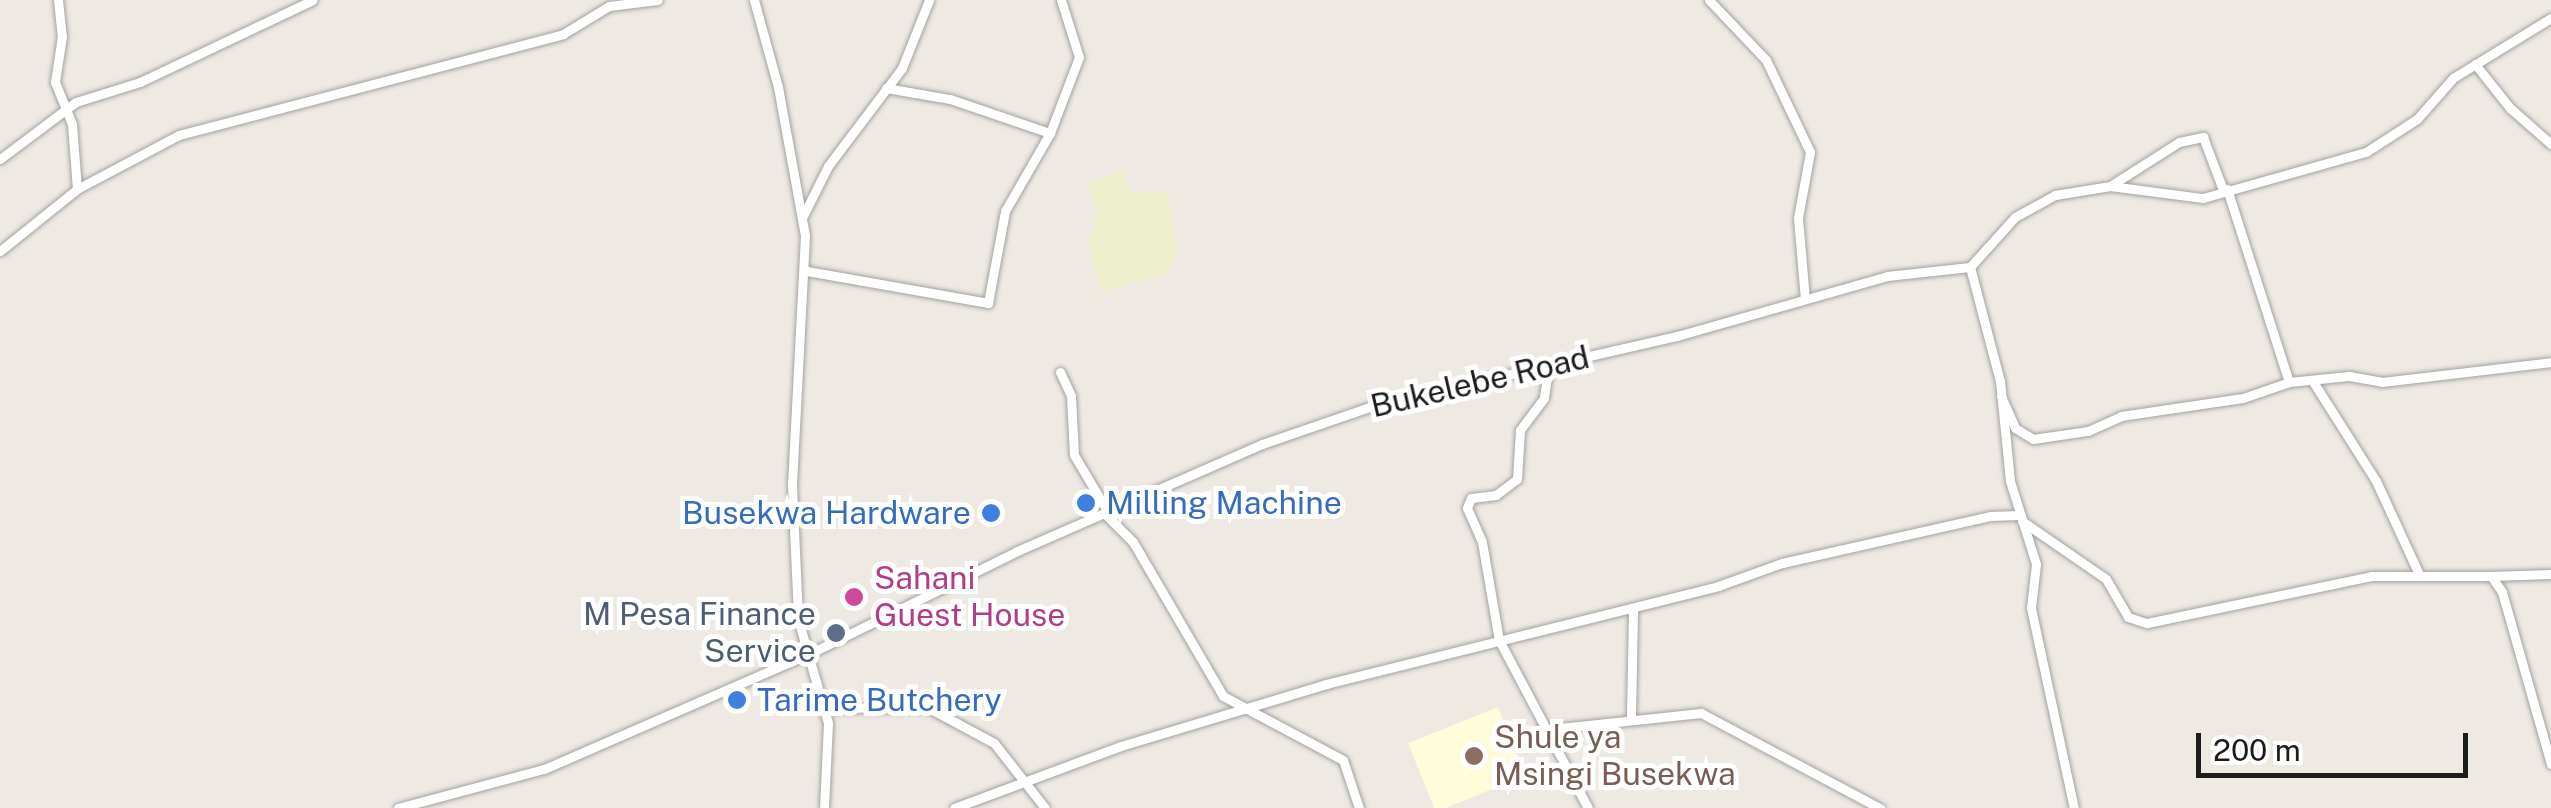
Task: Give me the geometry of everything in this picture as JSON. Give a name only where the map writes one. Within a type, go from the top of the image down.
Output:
[{"type":"street","points":[[58,0],[62,36],[54,74],[65,110],[77,189]]},
{"type":"street","points":[[0,159],[65,110],[140,82],[312,0]]},
{"type":"street","points":[[0,251],[77,189],[178,134],[394,82],[479,51],[563,34],[609,6],[658,0]]},
{"type":"street","points":[[754,0],[803,216],[807,271],[792,486],[797,605],[826,708],[830,761],[824,808]]},
{"type":"street","points":[[803,216],[828,166],[909,54],[929,0]]},
{"type":"street","points":[[807,271],[988,303],[1006,211],[1050,133],[1080,57],[1061,0]]},
{"type":"street","points":[[1708,0],[1766,60],[1810,152],[1798,218],[1805,299]]},
{"type":"street","points":[[2110,186],[2203,198],[2366,152],[2417,119],[2474,64],[2551,18]]},
{"type":"street","points":[[2474,64],[2510,108],[2551,144]]},
{"type":"street","points":[[886,88],[950,100],[1050,133]]},
{"type":"street","points":[[2074,808],[2031,608],[2036,564],[2021,518],[2001,396],[1970,266],[2035,204],[2110,186],[2180,142],[2203,137],[2225,189],[2288,382]]},
{"type":"street","points":[[0,140],[16,144]]},
{"type":"street","name":"Bukelebe Road","points":[[398,808],[523,777],[809,654],[1106,512],[1375,405],[1549,365],[1887,276],[1970,266]]},
{"type":"street","points":[[2001,396],[2015,428],[2033,439],[2088,431],[2121,416],[2243,398],[2288,382],[2382,382],[2551,362]]},
{"type":"street","points":[[1549,365],[1544,398],[1520,430],[1517,479],[1496,495],[1472,498],[1467,508],[1482,542],[1498,640],[1541,730],[1588,808]]},
{"type":"street","points":[[1060,372],[1071,396],[1074,455],[1106,512],[1134,542],[1218,689],[1244,710],[1348,764],[1359,808]]},
{"type":"street","points":[[2312,380],[2376,481],[2418,572]]},
{"type":"street","points":[[954,808],[1024,780],[1244,710],[1498,640],[1633,608],[1797,560],[1990,516],[2021,518],[2106,579],[2128,617],[2147,623],[2418,572],[2551,574]]},
{"type":"street","points":[[2492,576],[2551,764]]},
{"type":"street","points":[[1630,716],[1633,608]]},
{"type":"street","points":[[826,708],[892,702],[927,707],[986,736],[1045,808]]},
{"type":"street","points":[[1541,730],[1689,710],[1721,718],[1880,808]]},
{"type":"shaded area","points":[[1498,707],[1526,776],[1446,808],[1434,808],[1408,743]]},
{"type":"green space","points":[[1122,170],[1130,192],[1167,192],[1177,257],[1167,274],[1101,292],[1088,242],[1098,210],[1086,183]]},
{"type":"place","name":"Milling Machine","points":[[1086,503]]},
{"type":"place","name":"Busekwa Hardware","points":[[991,513]]},
{"type":"place","name":"Sahani Guest House","points":[[854,597]]},
{"type":"place","name":"M Pesa Finance Service","points":[[836,633]]},
{"type":"place","name":"Tarime Butchery","points":[[737,700]]},
{"type":"place","name":"Shule ya Msingi Busekwa","points":[[1474,756]]}]
